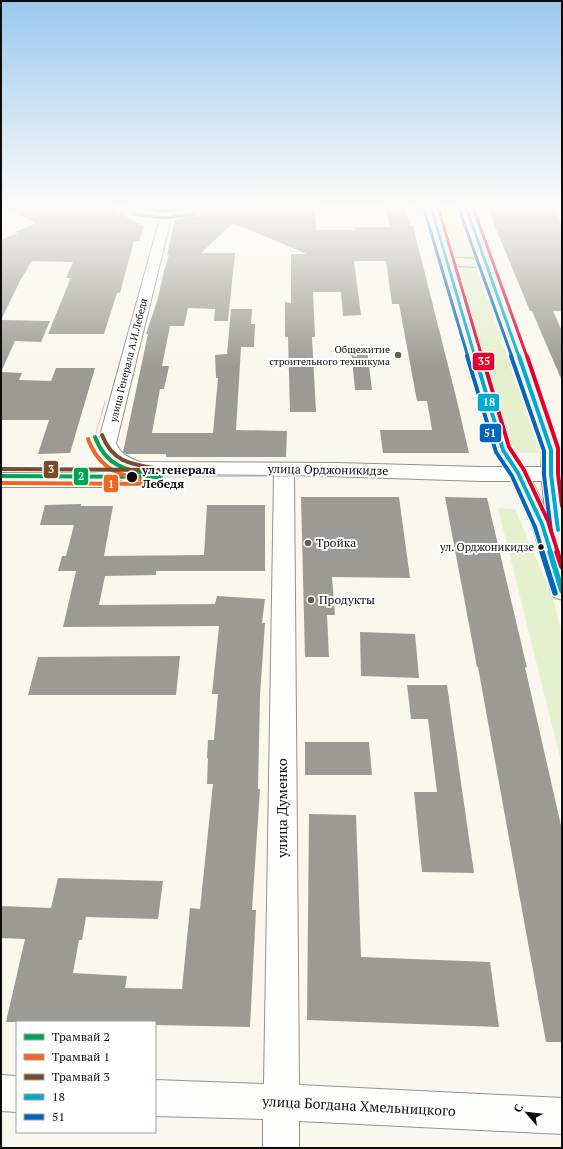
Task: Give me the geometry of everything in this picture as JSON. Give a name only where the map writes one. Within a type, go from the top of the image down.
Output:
[{"type":"main road","points":[[562,543],[556,526],[556,474],[551,450],[486,263],[447,262],[504,450],[518,474],[542,524],[562,591]]},
{"type":"street","name":"улица Генерала А.И.Лебедя","points":[[139,468],[114,457],[109,452],[107,443],[154,261]]},
{"type":"street","name":"улица Орджоникидзе","points":[[96,480],[139,468],[284,474]]},
{"type":"street","name":"улица Орджоникидзе","points":[[1,480],[96,480],[284,474],[556,474]]},
{"type":"street","name":"улица Думенко","points":[[281,1148],[284,474]]},
{"type":"street","points":[[1,1093],[16,1094]]},
{"type":"street","name":"улица Богдана Хмельницкого","points":[[156,1098],[282,1102],[562,1116]]},
{"type":"green space","points":[[456,268],[477,268],[540,453],[512,453]]},
{"type":"green space","points":[[498,508],[515,509],[553,598],[562,634],[562,765]]},
{"type":"building","points":[[1,261],[129,261],[120,293],[117,293],[104,334],[48,334],[68,285],[70,278],[66,278],[73,262],[32,261],[21,279],[1,320]]},
{"type":"building","points":[[167,261],[234,261],[228,321],[214,321],[215,309],[188,308],[184,326],[170,326],[162,366],[169,366],[164,389],[160,389],[152,433],[213,433],[218,378],[216,378],[215,355],[227,354],[231,309],[252,309],[251,324],[255,324],[254,347],[241,347],[236,430],[287,431],[286,457],[166,457],[166,454],[126,454],[123,452],[148,334],[146,334],[158,298]]},
{"type":"building","points":[[291,261],[422,261],[469,453],[383,453],[380,430],[432,430],[427,401],[417,401],[399,304],[392,304],[386,261],[354,261],[361,315],[343,316],[341,292],[313,292],[315,337],[312,337],[316,412],[290,412],[288,337],[285,337],[285,302],[291,303]]},
{"type":"building","points":[[509,261],[562,261],[562,311],[553,311],[562,331],[562,381],[532,311],[530,311]]},
{"type":"building","points":[[1,320],[50,321],[41,342],[15,341],[1,372]]},
{"type":"building","points":[[351,349],[367,349],[372,390],[355,390]]},
{"type":"building","points":[[56,368],[95,368],[70,453],[38,454],[49,420],[1,420],[1,372],[22,373],[19,380],[51,381]]},
{"type":"building","points":[[301,497],[399,497],[410,578],[332,577],[335,615],[327,615],[329,657],[305,657]]},
{"type":"building","points":[[445,497],[487,498],[527,668],[525,667],[562,830],[562,1042],[546,1042],[478,667]]},
{"type":"building","points":[[81,504],[81,506],[113,506],[104,556],[204,555],[207,505],[265,505],[265,571],[156,571],[156,575],[105,576],[99,605],[215,604],[217,596],[265,599],[262,623],[265,623],[260,695],[258,789],[260,789],[252,910],[256,910],[250,1027],[156,1025],[156,1021],[6,1022],[25,939],[1,938],[1,906],[51,908],[58,878],[163,881],[158,919],[86,917],[82,940],[79,940],[73,973],[127,976],[125,988],[182,989],[190,908],[200,909],[213,784],[207,784],[207,758],[208,740],[214,740],[218,694],[212,694],[219,626],[63,627],[76,571],[58,571],[62,556],[66,556],[74,525],[40,525],[45,505]]},
{"type":"building","points":[[360,632],[415,634],[419,678],[361,676]]},
{"type":"building","points":[[180,656],[176,695],[28,695],[38,657]]},
{"type":"building","points":[[407,685],[447,685],[474,873],[422,872],[414,792],[437,792],[428,719],[411,719]]},
{"type":"building","points":[[305,742],[369,742],[372,775],[305,775]]},
{"type":"building","points":[[309,814],[356,815],[361,957],[490,962],[499,1027],[307,1020]]},
{"type":"tram line","points":[[95,437],[105,402]]},
{"type":"tram line","name":"3","points":[[102,435],[105,444],[115,456],[129,463],[154,468]]},
{"type":"tram line","name":"2","points":[[95,437],[104,454],[117,465],[134,471],[153,475]]},
{"type":"tram line","name":"1","points":[[88,439],[92,450],[104,465],[121,474],[152,482]]},
{"type":"tram line","name":"3","points":[[1,469],[161,470]]},
{"type":"tram line","name":"2","points":[[1,476],[161,477]]},
{"type":"tram line","points":[[161,477],[318,476]]},
{"type":"tram line","name":"1","points":[[1,483],[161,484]]},
{"type":"transit line","name":"51","points":[[439,261],[496,452],[512,476],[535,527],[555,593]]},
{"type":"transit line","name":"18","points":[[447,261],[503,450],[518,473],[542,524],[562,591]]},
{"type":"transit line","name":"35","points":[[454,261],[509,447],[524,470],[548,521],[562,567]]},
{"type":"transit line","name":"51","points":[[477,261],[544,451],[544,475],[551,531]]},
{"type":"transit line","name":"18","points":[[485,261],[551,450],[551,474],[558,530]]},
{"type":"transit line","name":"35","points":[[492,261],[538,387],[558,448],[558,474],[562,506]]},
{"type":"place","name":"Общежитие строительного техникума","points":[[398,355]]},
{"type":"place","name":"ул. генерала Лебедя","points":[[132,477]]},
{"type":"place","name":"Тройка","points":[[308,543]]},
{"type":"place","name":"ул. Орджоникидзе","points":[[541,547]]},
{"type":"place","name":"Продукты","points":[[311,600]]}]
